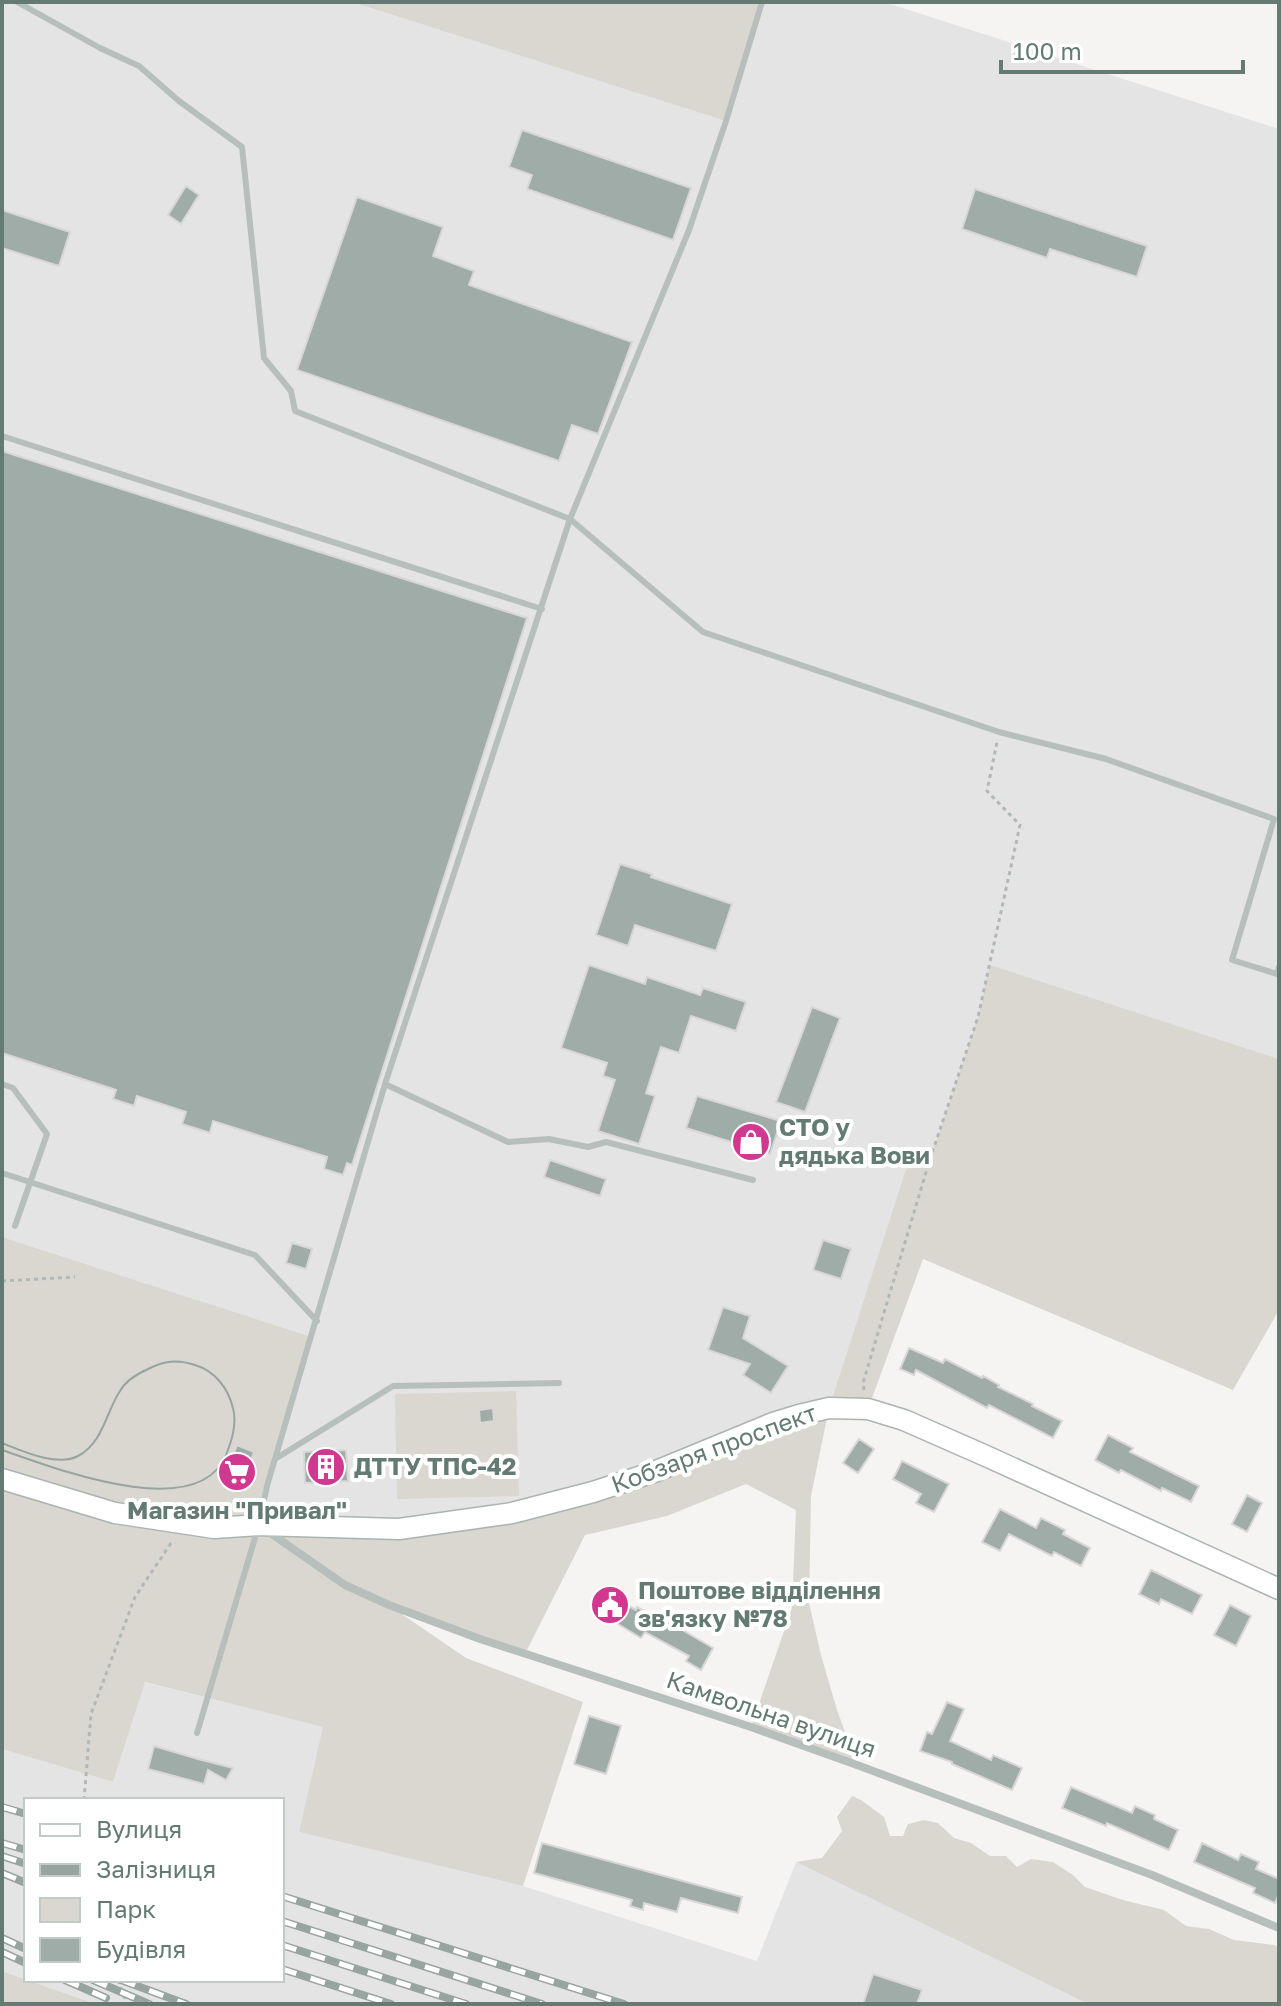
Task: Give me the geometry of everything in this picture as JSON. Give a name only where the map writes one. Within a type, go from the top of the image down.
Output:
[{"type":"main road","name":"Кобзаря проспект","points":[[2,1479],[115,1513],[214,1528],[259,1525],[399,1529],[512,1513],[654,1472],[799,1415],[829,1408],[868,1409],[904,1420],[973,1450],[1279,1589]]},
{"type":"street","name":"Камвольна вулиця","points":[[259,1525],[345,1585],[389,1605],[480,1639],[751,1727],[857,1765],[1152,1875],[1279,1928]]},
{"type":"lane","points":[[17,2],[139,66],[179,101],[242,147],[264,358],[291,391],[295,411],[570,519],[703,632],[999,732],[1106,759],[1274,819],[1232,960],[1277,974],[1279,967]]},
{"type":"lane","points":[[197,1733],[385,1084],[570,519],[689,230],[762,2]]},
{"type":"lane","points":[[2,436],[542,609]]},
{"type":"lane","points":[[2,1084],[13,1088],[47,1134],[15,1226]]},
{"type":"lane","points":[[385,1084],[508,1142],[549,1139],[588,1147],[606,1142],[753,1180]]},
{"type":"lane","points":[[2,1173],[255,1255],[317,1321]]},
{"type":"lane","points":[[275,1459],[393,1386],[559,1383]]},
{"type":"path","points":[[868,1409],[863,1383],[929,1162],[978,1017],[1020,825],[987,791],[999,732]]},
{"type":"path","points":[[2,1281],[75,1277]]},
{"type":"path","points":[[84,1798],[91,1714],[135,1597],[184,1523]]},
{"type":"path","points":[[119,1982],[127,2004]]},
{"type":"shaded area","points":[[2,2],[352,2],[725,120],[762,2],[884,2],[1279,129],[1279,1059],[990,966],[978,1017],[929,1162],[906,1170],[829,1408],[654,1472],[399,1529],[259,1525],[312,1337],[2,1237]]},
{"type":"shaded area","points":[[144,1682],[324,1727],[299,1832],[523,1886],[757,1961],[796,1862],[1088,2004],[96,2004],[34,1982],[284,1982],[284,1798],[24,1798],[24,1978],[2,1971],[2,1749],[113,1782]]},
{"type":"green space","points":[[352,2],[762,2],[726,121]]},
{"type":"green space","points":[[990,965],[1279,1059],[1279,1310],[1233,1390],[923,1259],[868,1409],[829,1408],[906,1169],[929,1162],[978,1017]]},
{"type":"green space","points":[[2,1237],[312,1337],[259,1524],[399,1529],[512,1513],[829,1408],[811,1496],[809,1603],[837,1710],[857,1765],[751,1727],[792,1608],[796,1510],[746,1484],[667,1516],[585,1535],[525,1654],[393,1608],[466,1658],[583,1702],[523,1886],[299,1832],[323,1727],[145,1682],[113,1782],[2,1749]]},
{"type":"green space","points":[[516,1391],[519,1496],[397,1499],[395,1394]]},
{"type":"green space","points":[[852,1796],[884,1817],[890,1836],[903,1836],[908,1824],[924,1820],[938,1823],[954,1838],[971,1843],[990,1856],[1006,1856],[1017,1867],[1031,1859],[1053,1862],[1085,1887],[1164,1910],[1186,1926],[1209,1929],[1234,1940],[1275,1945],[1279,1949],[1279,2004],[1088,2004],[796,1862],[822,1858],[842,1831],[837,1817]]},
{"type":"green space","points":[[2,1971],[24,1979],[24,1982],[33,1982],[96,2004],[2,2004]]},
{"type":"building","points":[[522,130],[691,188],[673,240],[527,189],[532,175],[509,167]]},
{"type":"building","points":[[186,186],[199,195],[181,224],[168,215]]},
{"type":"building","points":[[975,189],[1147,246],[1137,277],[1050,249],[1047,258],[962,229]]},
{"type":"building","points":[[357,197],[443,227],[433,256],[474,271],[469,285],[632,342],[598,434],[572,425],[559,461],[297,370]]},
{"type":"building","points":[[2,210],[70,232],[59,266],[2,248]]},
{"type":"building","points":[[2,451],[527,618],[352,1165],[347,1163],[343,1175],[324,1169],[327,1157],[213,1121],[210,1133],[182,1124],[186,1112],[137,1096],[134,1106],[113,1099],[116,1090],[2,1053]]},
{"type":"building","points":[[620,864],[732,904],[716,951],[635,925],[628,946],[596,935]]},
{"type":"building","points":[[589,965],[645,984],[647,977],[700,995],[703,988],[746,1002],[736,1031],[691,1016],[679,1053],[661,1047],[646,1093],[655,1096],[639,1144],[598,1131],[615,1080],[603,1076],[607,1063],[561,1048]]},
{"type":"building","points":[[812,1007],[840,1018],[805,1112],[776,1102]]},
{"type":"building","points":[[697,1096],[781,1121],[770,1154],[686,1128]]},
{"type":"building","points":[[550,1160],[606,1179],[600,1196],[544,1177]]},
{"type":"building","points":[[823,1240],[851,1249],[841,1279],[813,1270]]},
{"type":"building","points":[[292,1243],[312,1249],[306,1269],[286,1263]]},
{"type":"building","points":[[723,1307],[750,1316],[743,1338],[788,1366],[771,1393],[743,1375],[750,1364],[708,1350]]},
{"type":"building","points":[[909,1348],[943,1363],[945,1359],[983,1376],[1062,1421],[1053,1438],[989,1405],[987,1408],[916,1370],[914,1375],[900,1369]]},
{"type":"building","points":[[493,1408],[494,1421],[480,1423],[479,1410]]},
{"type":"building","points":[[1108,1435],[1133,1448],[1130,1452],[1199,1486],[1191,1502],[1095,1460]]},
{"type":"building","points":[[859,1439],[874,1449],[858,1473],[843,1463]]},
{"type":"building","name":"Магазин \"Привал\"","points":[[237,1445],[254,1452],[240,1490],[222,1484]]},
{"type":"building","name":"ДТТУ ТПС-42","points":[[346,1450],[348,1481],[305,1483],[304,1452]]},
{"type":"building","points":[[902,1461],[949,1484],[934,1512],[916,1503],[921,1494],[893,1479]]},
{"type":"building","points":[[1247,1495],[1262,1503],[1247,1532],[1232,1524]]},
{"type":"building","points":[[1000,1509],[1036,1528],[1041,1518],[1065,1530],[1063,1534],[1090,1548],[1081,1566],[1054,1552],[1052,1556],[1009,1534],[1000,1551],[982,1542]]},
{"type":"building","points":[[1151,1570],[1202,1595],[1192,1614],[1161,1599],[1159,1604],[1139,1594]]},
{"type":"building","points":[[605,1593],[636,1610],[637,1607],[667,1621],[713,1648],[701,1670],[686,1661],[689,1656],[645,1632],[641,1638],[595,1610]]},
{"type":"building","points":[[1230,1605],[1251,1616],[1236,1646],[1214,1635]]},
{"type":"building","points":[[947,1702],[964,1709],[950,1741],[991,1760],[993,1755],[1022,1768],[1012,1790],[920,1751],[927,1732],[932,1734]]},
{"type":"building","points":[[589,1716],[621,1726],[606,1774],[574,1764]]},
{"type":"building","points":[[154,1746],[233,1768],[226,1780],[208,1770],[204,1784],[148,1769]]},
{"type":"building","points":[[1071,1787],[1132,1813],[1135,1806],[1155,1815],[1154,1819],[1178,1830],[1169,1850],[1107,1823],[1106,1826],[1062,1808]]},
{"type":"building","points":[[542,1843],[742,1897],[738,1913],[681,1898],[677,1912],[644,1903],[643,1910],[630,1906],[632,1900],[534,1873]]},
{"type":"building","points":[[1202,1843],[1238,1860],[1241,1854],[1259,1862],[1256,1869],[1279,1879],[1279,1894],[1275,1903],[1253,1893],[1255,1888],[1194,1862]]},
{"type":"building","points":[[873,1974],[922,1990],[917,2004],[863,2004]]},
{"type":"tram line","points":[[2,1443],[50,1459],[78,1456],[99,1435],[125,1384],[144,1371],[171,1362],[195,1365],[214,1376],[228,1394],[234,1414],[233,1432],[226,1455],[210,1476],[186,1486],[156,1489],[122,1485],[87,1478],[2,1450]]},
{"type":"railway","points":[[2,1807],[24,1813]]},
{"type":"railway","points":[[2,1843],[24,1849]]},
{"type":"railway","points":[[2,1856],[24,1863]]},
{"type":"railway","points":[[2,1873],[24,1882]]},
{"type":"railway","points":[[284,1897],[624,2004]]},
{"type":"railway","points":[[284,1922],[542,2004]]},
{"type":"railway","points":[[2,1938],[24,1948]]},
{"type":"railway","points":[[284,1946],[466,2004]]},
{"type":"railway","points":[[2,1952],[24,1962]]},
{"type":"railway","points":[[284,1970],[391,2004]]},
{"type":"railway","points":[[70,1982],[106,1998]]},
{"type":"railway","points":[[98,1982],[149,2004]]},
{"type":"railway","points":[[126,1982],[186,2004]]},
{"type":"place","name":"СТО у дядька Вови","points":[[751,1142]]},
{"type":"place","name":"ДТТУ ТПС-42","points":[[326,1467]]},
{"type":"place","name":"Магазин \"Привал\"","points":[[237,1472]]},
{"type":"place","name":"Поштове відділення зв'язку №78","points":[[610,1605]]}]
